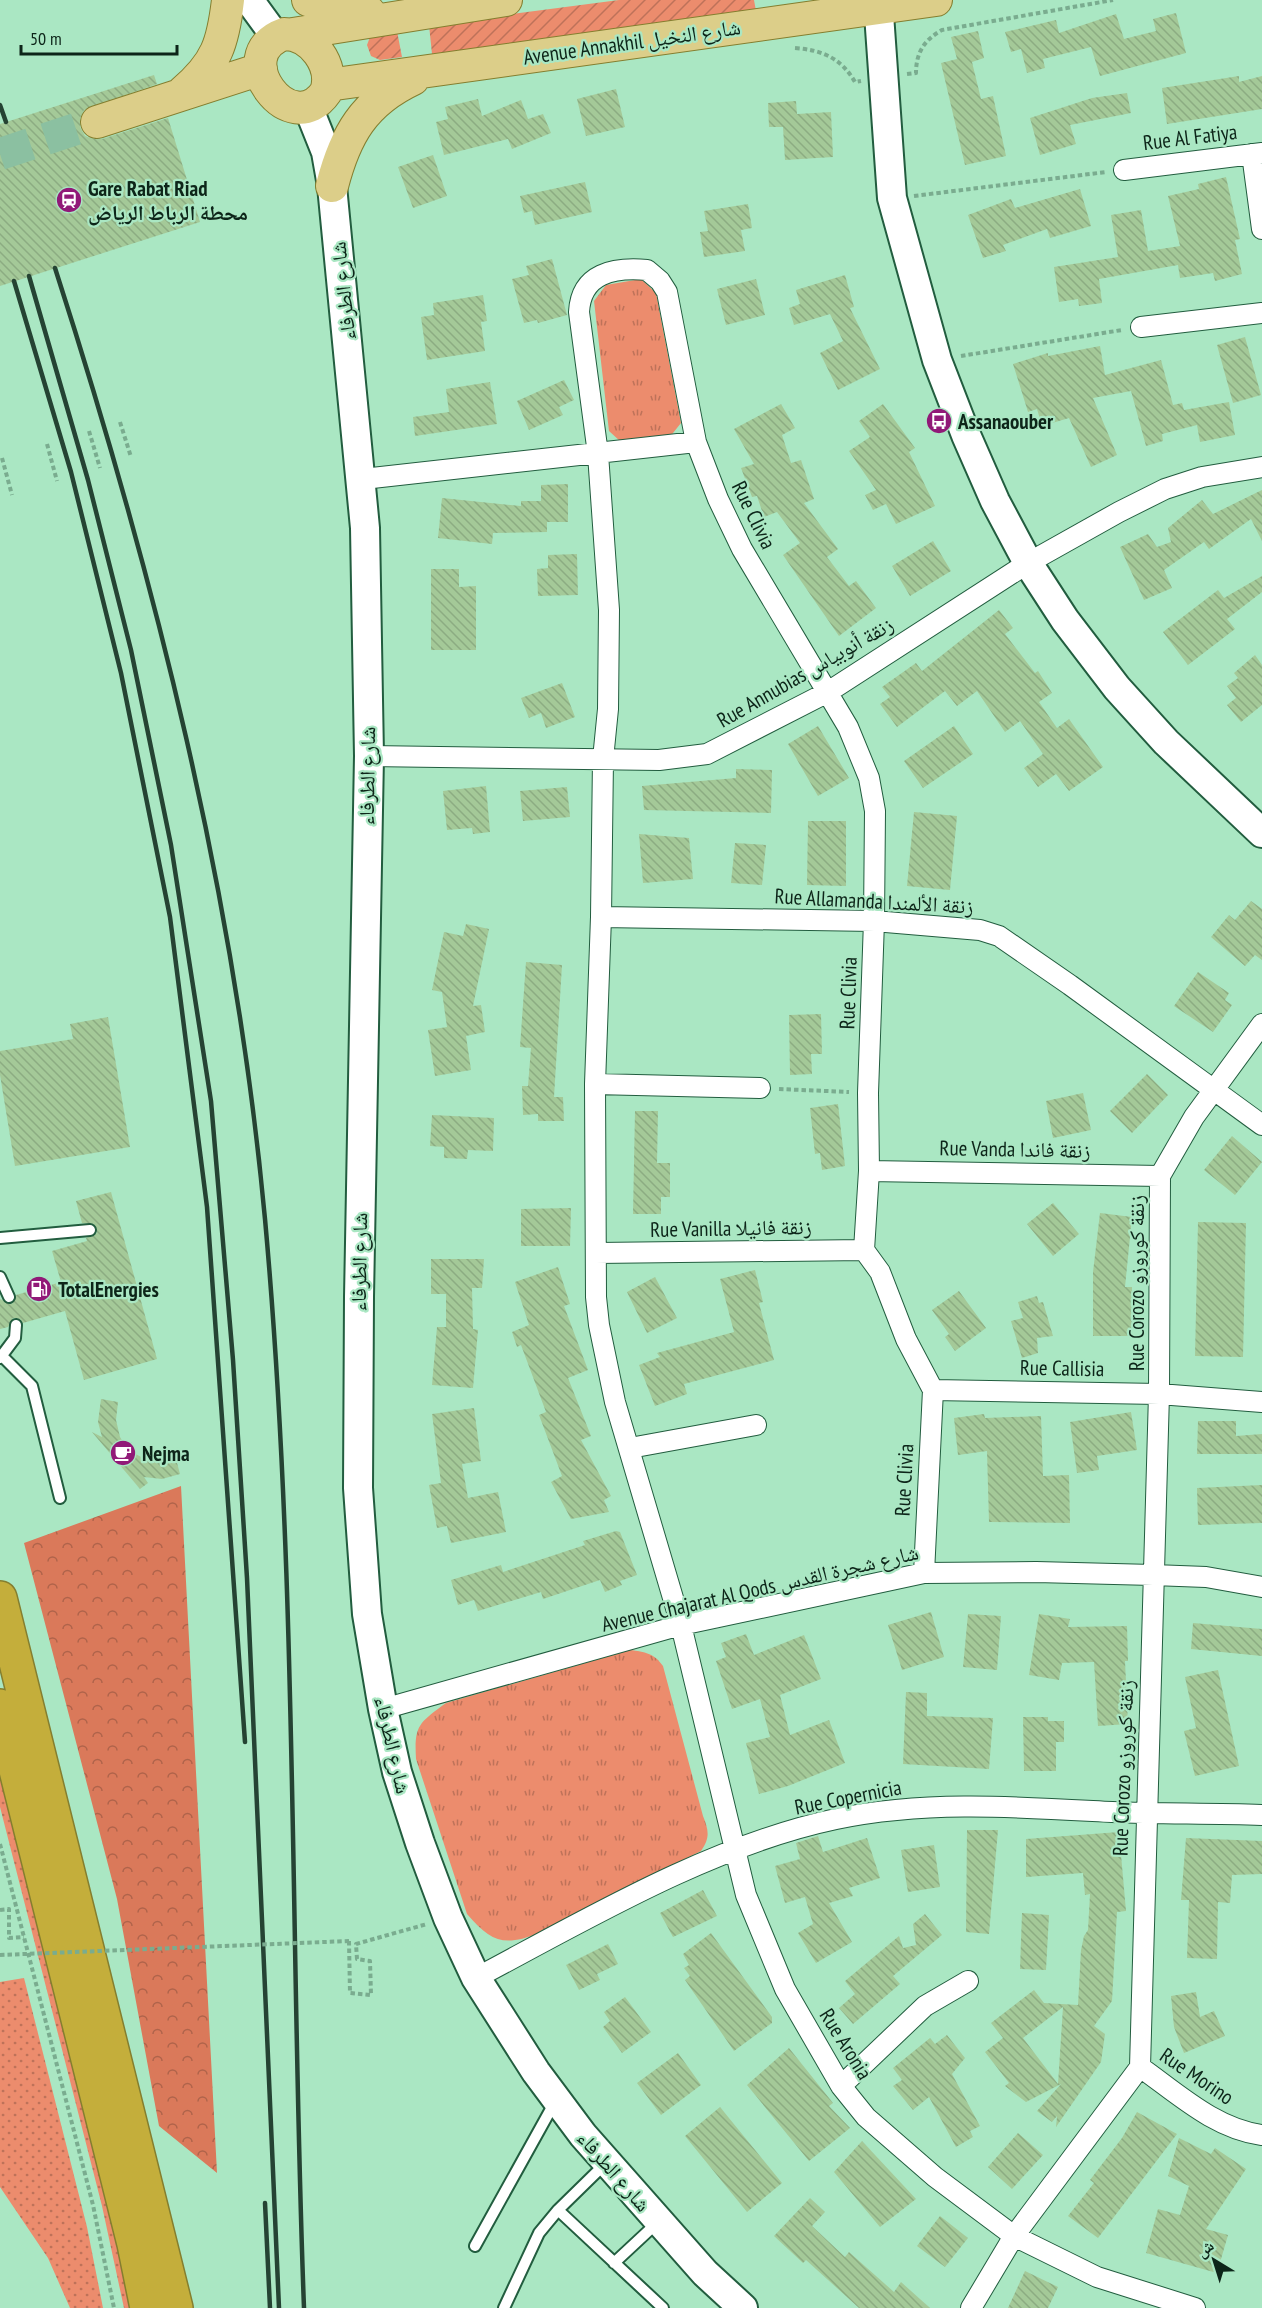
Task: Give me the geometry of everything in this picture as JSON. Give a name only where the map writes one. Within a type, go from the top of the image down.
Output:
[{"type":"highway","points":[[0,1598],[176,2308]]},
{"type":"highway","points":[[0,1706],[134,2244],[147,2308]]},
{"type":"main road","points":[[177,97],[202,76],[216,58],[225,29],[228,0]]},
{"type":"main road","points":[[308,0],[340,11],[415,13]]},
{"type":"main road","points":[[284,36],[301,36],[314,48],[327,69],[318,96],[293,107],[280,100],[269,89],[261,69],[263,49],[284,36],[506,0]]},
{"type":"main road","name":"Avenue Annakhil شارع النخيل","points":[[318,96],[425,73],[878,4],[936,0]]},
{"type":"main road","points":[[97,122],[261,69]]},
{"type":"main road","points":[[332,186],[339,158],[369,108],[391,89],[425,73]]},
{"type":"street","points":[[249,0],[284,36]]},
{"type":"street","points":[[878,4],[892,198],[937,360],[995,501],[1028,563],[1065,620],[1117,688],[1166,742],[1262,833]]},
{"type":"street","name":"شارع الطرفاء","points":[[318,96],[332,186],[363,479],[369,756],[359,1297],[358,1488],[367,1614],[383,1709],[397,1772],[448,1918],[476,1978],[556,2100],[606,2162],[705,2273],[743,2308]]},
{"type":"street","points":[[1257,153],[1262,229]]},
{"type":"street","name":"Rue Al Fatiya","points":[[1124,170],[1257,153]]},
{"type":"street","name":"Rue Clivia","points":[[681,1625],[602,1349],[596,1297],[595,1084],[601,917],[603,759],[608,709],[609,610],[598,454],[580,303],[582,294],[602,274],[630,268],[647,270],[654,275],[667,292],[696,442],[718,499],[742,549],[848,727],[869,778],[874,811],[874,921],[868,1093],[869,1171],[864,1250]]},
{"type":"street","points":[[1141,327],[1262,313]]},
{"type":"street","points":[[363,479],[696,442]]},
{"type":"street","name":"Rue Annubias زنقة أنوبياس","points":[[369,756],[659,760],[707,754],[828,692],[1028,563],[1165,489],[1202,477],[1262,467]]},
{"type":"street","name":"Rue Allamanda زنقة الألمندا","points":[[601,917],[874,921],[964,928],[999,936],[1262,1125]]},
{"type":"street","points":[[1160,1176],[1189,1124],[1262,1024]]},
{"type":"street","points":[[595,1084],[760,1088]]},
{"type":"street","name":"Rue Vanda زنقة فاندا","points":[[869,1171],[1160,1176]]},
{"type":"street","name":"Rue Corozo زنقة كوروزو","points":[[1140,2067],[1159,1394],[1160,1176]]},
{"type":"street","points":[[864,1250],[880,1272],[906,1339],[933,1390]]},
{"type":"street","name":"Rue Vanilla زنقة فانيلا","points":[[597,1254],[864,1250]]},
{"type":"street","name":"Rue Clivia","points":[[924,1573],[933,1390]]},
{"type":"street","name":"Rue Callisia","points":[[933,1390],[1159,1394],[1262,1402]]},
{"type":"street","points":[[630,1448],[756,1425]]},
{"type":"street","name":"Avenue Chajarat Al Qods شارع شجرة القدس","points":[[383,1709],[681,1625],[924,1573],[1036,1572],[1206,1577],[1262,1587]]},
{"type":"street","name":"Rue Aronia","points":[[681,1625],[746,1895],[785,1989],[841,2086],[866,2118],[897,2145],[1014,2236],[1098,2277],[1196,2308]]},
{"type":"street","name":"Rue Copernicia","points":[[476,1978],[615,1904],[734,1851],[835,1819],[921,1807],[986,1806],[1262,1815]]},
{"type":"street","points":[[841,2086],[925,2006],[968,1981]]},
{"type":"street","points":[[971,2308],[1014,2236],[1140,2067]]},
{"type":"street","name":"Rue Morino","points":[[1140,2067],[1211,2117],[1233,2128],[1262,2135]]},
{"type":"lane","points":[[0,1238],[90,1230]]},
{"type":"lane","points":[[0,1277],[9,1297]]},
{"type":"lane","points":[[16,1325],[15,1338],[1,1357],[32,1386],[60,1498]]},
{"type":"lane","points":[[475,2246],[556,2100]]},
{"type":"lane","points":[[504,2308],[539,2233],[558,2210],[606,2162]]},
{"type":"lane","points":[[558,2210],[663,2308]]},
{"type":"lane","points":[[615,2262],[658,2222]]},
{"type":"path","points":[[792,47],[821,52],[834,58],[846,66],[855,82],[884,78],[916,73],[916,61],[922,47],[942,30],[1113,0]]},
{"type":"path","points":[[892,198],[1124,170]]},
{"type":"path","points":[[937,360],[1141,327]]},
{"type":"path","points":[[120,422],[131,457]]},
{"type":"path","points":[[89,431],[100,468]]},
{"type":"path","points":[[47,444],[57,481]]},
{"type":"path","points":[[2,458],[12,495]]},
{"type":"path","points":[[760,1088],[868,1093]]},
{"type":"path","points":[[0,1844],[93,2205],[114,2308]]},
{"type":"path","points":[[0,1910],[9,1909],[9,1938],[24,1937]]},
{"type":"path","points":[[0,1955],[349,1941],[350,1993],[371,1995],[370,1961],[357,1959],[356,1944],[448,1918]]},
{"type":"green space","points":[[619,0],[754,0],[756,11],[432,54],[429,25]]},
{"type":"green space","points":[[397,31],[402,57],[380,60],[371,56],[367,45],[370,37]]},
{"type":"green space","points":[[641,279],[656,293],[681,423],[669,438],[621,442],[609,431],[594,301],[606,285]]},
{"type":"green space","points":[[181,1486],[217,2173],[159,2126],[117,1899],[24,1543]]},
{"type":"green space","points":[[630,1650],[649,1654],[663,1666],[708,1834],[704,1846],[701,1851],[539,1933],[507,1941],[491,1936],[467,1914],[416,1759],[417,1732],[430,1715],[446,1703]]},
{"type":"green space","points":[[0,1753],[136,2308],[124,2308],[102,2206],[0,1807]]},
{"type":"green space","points":[[24,1978],[87,2227],[103,2308],[70,2308],[48,2258],[0,2187],[0,1982]]},
{"type":"building","points":[[1176,13],[1186,53],[1100,76],[1091,47],[1043,59],[1045,68],[1027,73],[1021,49],[1011,52],[1005,32],[1056,20],[1059,33],[1116,14],[1124,39],[1156,31],[1153,19]]},
{"type":"building","points":[[978,31],[984,58],[972,62],[981,99],[993,96],[1006,156],[965,165],[941,63],[957,59],[951,37]]},
{"type":"building","points":[[154,75],[157,84],[84,110],[80,118],[80,127],[85,136],[102,139],[168,118],[200,222],[0,286],[0,124]]},
{"type":"building","points":[[1239,76],[1239,82],[1262,76],[1262,109],[1167,124],[1162,88]]},
{"type":"building","points":[[616,89],[625,127],[586,136],[577,99]]},
{"type":"building","points":[[1127,93],[1131,113],[1070,125],[1076,144],[1040,155],[1030,118],[1092,98]]},
{"type":"building","points":[[478,99],[482,116],[521,100],[528,119],[543,114],[551,133],[512,149],[508,139],[444,155],[436,122],[448,119],[445,107]]},
{"type":"building","points":[[796,101],[797,114],[831,112],[833,157],[785,160],[783,127],[769,127],[768,103]]},
{"type":"building","points":[[433,155],[447,196],[413,208],[398,167]]},
{"type":"building","points":[[1226,177],[1240,239],[1235,240],[1242,274],[1215,281],[1213,273],[1180,278],[1178,265],[1099,279],[1102,303],[1079,306],[1078,299],[1059,302],[1054,267],[1118,257],[1111,215],[1141,210],[1148,251],[1180,246],[1168,196],[1199,189],[1198,184]]},
{"type":"building","points":[[585,182],[592,212],[535,225],[532,211],[524,213],[520,196]]},
{"type":"building","points":[[1080,189],[1091,226],[1050,238],[1047,229],[1003,245],[1006,251],[983,258],[968,215],[1011,199],[1015,208]]},
{"type":"building","points":[[748,204],[752,228],[741,230],[745,251],[704,257],[700,232],[708,231],[704,211]]},
{"type":"building","points":[[552,259],[567,315],[538,323],[537,320],[524,323],[512,279],[529,275],[526,266]]},
{"type":"building","points":[[845,275],[854,307],[850,308],[880,369],[838,390],[820,353],[843,341],[830,314],[794,325],[789,308],[800,304],[796,290]]},
{"type":"building","points":[[756,279],[765,315],[726,325],[717,289]]},
{"type":"building","points":[[483,295],[487,321],[481,322],[485,351],[427,360],[421,317],[434,315],[433,303]]},
{"type":"building","points":[[1245,337],[1261,395],[1233,403],[1217,345]]},
{"type":"building","points":[[1100,346],[1105,375],[1161,360],[1173,405],[1182,403],[1184,410],[1229,402],[1235,435],[1200,442],[1197,425],[1162,434],[1163,441],[1146,446],[1131,391],[1093,398],[1117,455],[1091,467],[1069,418],[1042,426],[1037,409],[1028,412],[1013,364],[1048,353],[1048,356]]},
{"type":"building","points":[[564,380],[574,400],[559,407],[563,415],[529,430],[517,401]]},
{"type":"building","points":[[490,382],[497,424],[415,436],[413,417],[449,412],[446,389]]},
{"type":"building","points":[[781,404],[795,428],[782,435],[791,463],[801,460],[814,499],[804,503],[838,549],[827,557],[849,586],[856,581],[876,608],[839,636],[783,555],[800,543],[777,512],[764,517],[757,496],[752,497],[741,468],[754,464],[734,429]]},
{"type":"building","points":[[883,404],[915,448],[909,452],[935,506],[896,524],[886,504],[873,510],[865,495],[876,490],[849,451],[870,437],[859,421]]},
{"type":"building","points":[[568,484],[568,522],[547,522],[547,532],[493,533],[492,544],[438,538],[442,498],[521,506],[521,501],[541,501],[541,485]]},
{"type":"building","points":[[1262,490],[1262,541],[1251,519],[1209,549],[1204,542],[1164,570],[1172,588],[1144,600],[1120,547],[1148,534],[1157,547],[1171,542],[1168,528],[1202,500],[1213,514]]},
{"type":"building","points":[[933,541],[951,571],[910,596],[892,566]]},
{"type":"building","points":[[577,554],[578,595],[538,596],[537,569],[548,568],[548,555]]},
{"type":"building","points":[[431,569],[459,569],[459,587],[476,586],[476,650],[431,650]]},
{"type":"building","points":[[1262,576],[1262,592],[1227,619],[1235,629],[1188,665],[1163,632],[1218,590],[1224,598]]},
{"type":"building","points":[[999,610],[1013,628],[1005,634],[1035,673],[1038,671],[1052,693],[1039,702],[1057,728],[1069,719],[1103,767],[1069,791],[1056,774],[1038,787],[1024,768],[1043,754],[1020,721],[1005,732],[977,691],[957,706],[945,691],[897,727],[880,704],[890,697],[882,687],[916,663],[922,671]]},
{"type":"building","points":[[1255,655],[1262,665],[1262,705],[1241,722],[1227,705],[1236,698],[1227,686],[1238,678],[1234,673]]},
{"type":"building","points":[[562,683],[575,717],[546,728],[541,713],[529,718],[521,698]]},
{"type":"building","points":[[818,726],[849,778],[818,796],[788,744]]},
{"type":"building","points":[[954,726],[973,754],[923,788],[904,761]]},
{"type":"building","points":[[736,769],[772,770],[771,813],[644,810],[642,786],[736,778]]},
{"type":"building","points":[[486,786],[490,832],[473,834],[472,828],[447,830],[443,791]]},
{"type":"building","points":[[567,787],[570,817],[523,821],[520,791]]},
{"type":"building","points":[[914,812],[957,816],[950,890],[907,886]]},
{"type":"building","points":[[808,821],[846,821],[846,886],[807,885]]},
{"type":"building","points":[[639,834],[689,838],[693,879],[643,883]]},
{"type":"building","points":[[735,843],[766,845],[762,885],[731,883]]},
{"type":"building","points":[[1251,901],[1262,909],[1262,960],[1255,955],[1245,966],[1211,937],[1229,915],[1235,920]]},
{"type":"building","points":[[466,924],[489,929],[473,1006],[481,1005],[485,1032],[466,1036],[471,1070],[435,1076],[428,1030],[447,1027],[442,992],[432,990],[444,932],[463,936]]},
{"type":"building","points":[[526,962],[562,965],[554,1097],[563,1097],[564,1121],[538,1121],[538,1114],[523,1115],[522,1086],[528,1086],[531,1048],[520,1047]]},
{"type":"building","points":[[1198,972],[1229,993],[1225,1000],[1232,1005],[1213,1032],[1174,1006]]},
{"type":"building","points":[[821,1014],[822,1054],[811,1054],[812,1074],[790,1075],[789,1015]]},
{"type":"building","points":[[108,1017],[130,1147],[15,1166],[0,1075],[0,1051],[73,1039],[70,1024]]},
{"type":"building","points":[[1147,1074],[1168,1095],[1132,1133],[1110,1111]]},
{"type":"building","points":[[1083,1093],[1091,1130],[1053,1138],[1046,1101]]},
{"type":"building","points":[[838,1104],[845,1166],[822,1170],[820,1153],[815,1154],[810,1108]]},
{"type":"building","points":[[635,1111],[658,1111],[657,1163],[670,1163],[670,1197],[661,1197],[661,1214],[633,1214]]},
{"type":"building","points":[[432,1115],[494,1118],[493,1151],[468,1150],[467,1159],[444,1158],[444,1147],[430,1146]]},
{"type":"building","points":[[1232,1136],[1262,1162],[1235,1195],[1204,1170]]},
{"type":"building","points":[[111,1192],[157,1359],[84,1380],[65,1311],[23,1323],[20,1319],[13,1318],[8,1327],[0,1329],[0,1299],[12,1304],[16,1295],[61,1282],[52,1251],[87,1241],[86,1238],[97,1233],[94,1224],[82,1223],[76,1201]]},
{"type":"building","points":[[1053,1203],[1079,1234],[1053,1256],[1027,1224]]},
{"type":"building","points":[[571,1208],[570,1246],[521,1246],[521,1209]]},
{"type":"building","points":[[1100,1213],[1132,1217],[1125,1287],[1132,1287],[1132,1336],[1093,1336],[1093,1272]]},
{"type":"building","points":[[1198,1222],[1246,1223],[1243,1357],[1195,1356]]},
{"type":"building","points":[[431,1259],[484,1259],[482,1288],[472,1288],[473,1329],[478,1330],[473,1388],[432,1385],[437,1327],[446,1327],[446,1294],[431,1294]]},
{"type":"building","points":[[558,1267],[570,1304],[564,1306],[588,1370],[568,1378],[591,1436],[581,1440],[611,1496],[604,1500],[609,1512],[571,1519],[551,1482],[562,1476],[539,1415],[546,1412],[521,1345],[517,1347],[512,1332],[529,1325],[515,1282]]},
{"type":"building","points":[[755,1270],[763,1302],[759,1303],[774,1360],[684,1384],[687,1394],[655,1406],[639,1365],[660,1357],[657,1353],[734,1332],[720,1279]]},
{"type":"building","points":[[655,1277],[677,1318],[647,1333],[627,1292]]},
{"type":"building","points":[[959,1291],[986,1328],[955,1351],[945,1337],[949,1334],[932,1310]]},
{"type":"building","points":[[1037,1296],[1039,1303],[1043,1302],[1053,1336],[1037,1338],[1038,1353],[1022,1358],[1011,1321],[1023,1318],[1018,1302]]},
{"type":"building","points":[[101,1399],[118,1402],[116,1420],[120,1437],[128,1450],[145,1459],[163,1462],[176,1459],[180,1474],[162,1479],[144,1477],[148,1483],[140,1489],[92,1432],[102,1437],[98,1422]]},
{"type":"building","points":[[474,1408],[481,1461],[462,1464],[468,1498],[498,1492],[506,1532],[451,1543],[447,1526],[437,1528],[429,1485],[441,1483],[432,1414]]},
{"type":"building","points":[[1131,1412],[1137,1450],[1097,1456],[1099,1470],[1077,1473],[1070,1422]]},
{"type":"building","points":[[984,1414],[985,1418],[1041,1416],[1043,1476],[1069,1475],[1070,1523],[989,1522],[987,1451],[958,1455],[954,1418]]},
{"type":"building","points":[[1198,1421],[1236,1421],[1236,1436],[1262,1434],[1262,1454],[1197,1454]]},
{"type":"building","points":[[1262,1485],[1262,1523],[1198,1525],[1197,1488]]},
{"type":"building","points":[[616,1531],[620,1532],[637,1575],[620,1581],[622,1585],[605,1592],[600,1580],[543,1599],[541,1592],[478,1611],[474,1600],[458,1605],[451,1580],[501,1565],[503,1572],[585,1545],[583,1541]]},
{"type":"building","points":[[931,1612],[944,1657],[902,1670],[888,1625]]},
{"type":"building","points":[[968,1614],[1001,1616],[997,1670],[963,1667]]},
{"type":"building","points":[[1039,1614],[1070,1619],[1068,1627],[1127,1626],[1128,1661],[1125,1661],[1128,1724],[1098,1726],[1094,1662],[1062,1663],[1059,1680],[1029,1675]]},
{"type":"building","points":[[1193,1623],[1262,1629],[1262,1656],[1191,1649]]},
{"type":"building","points":[[746,1634],[754,1655],[804,1635],[821,1679],[780,1695],[790,1735],[829,1720],[845,1763],[788,1786],[759,1794],[746,1743],[770,1737],[760,1699],[732,1709],[716,1661],[726,1657],[721,1643]]},
{"type":"building","points":[[1218,1670],[1239,1766],[1195,1776],[1184,1731],[1196,1728],[1185,1677]]},
{"type":"building","points":[[906,1692],[927,1693],[927,1716],[993,1718],[989,1769],[903,1764]]},
{"type":"building","points":[[1023,1717],[1048,1717],[1048,1721],[1064,1721],[1064,1742],[1056,1742],[1056,1771],[1024,1771]]},
{"type":"building","points":[[967,1830],[998,1830],[989,1934],[966,1932]]},
{"type":"building","points":[[1119,1832],[1126,1911],[1117,1912],[1112,2001],[1094,2026],[1105,2034],[1101,2062],[1056,2127],[1057,2116],[1052,2122],[1037,2111],[1061,2084],[1026,2102],[1005,2086],[1009,2083],[985,2052],[1003,2038],[991,2023],[1034,1990],[1044,2003],[1078,2005],[1081,1950],[1088,1930],[1090,1894],[1085,1895],[1083,1873],[1026,1877],[1026,1839]],"holes":[[[1063,2007],[1058,2084],[1023,2038]]]},
{"type":"building","points":[[818,1836],[823,1852],[867,1838],[880,1878],[849,1888],[853,1896],[829,1903],[852,1942],[816,1963],[798,1933],[813,1924],[805,1897],[785,1903],[775,1866],[800,1859],[796,1843]]},
{"type":"building","points":[[1186,1838],[1262,1841],[1262,1874],[1232,1875],[1230,1903],[1218,1902],[1217,1959],[1187,1958],[1189,1900],[1181,1900]]},
{"type":"building","points":[[934,1845],[940,1887],[908,1892],[901,1850]]},
{"type":"building","points":[[703,1890],[717,1916],[673,1937],[660,1913]]},
{"type":"building","points":[[1022,1913],[1049,1915],[1046,1970],[1020,1969]]},
{"type":"building","points":[[925,1914],[942,1935],[893,1976],[900,1984],[853,2024],[839,2008],[855,1994],[845,1981],[899,1936],[903,1948],[916,1945],[913,1924]]},
{"type":"building","points":[[711,1933],[772,2017],[772,2023],[734,2051],[685,1980],[690,1976],[684,1968],[689,1965],[683,1954]]},
{"type":"building","points":[[608,1944],[618,1964],[597,1974],[600,1980],[579,1990],[566,1965]]},
{"type":"building","points":[[1196,1992],[1200,2017],[1214,2011],[1225,2036],[1184,2053],[1174,2027],[1171,1996]]},
{"type":"building","points":[[625,1997],[651,2032],[622,2053],[603,2027],[610,2021],[604,2012]]},
{"type":"building","points":[[947,2035],[965,2058],[952,2074],[980,2126],[970,2131],[973,2137],[956,2147],[929,2097],[913,2110],[893,2086],[902,2080],[893,2068],[930,2038],[935,2044]]},
{"type":"building","points":[[789,2048],[833,2103],[829,2106],[850,2128],[809,2161],[747,2085]]},
{"type":"building","points":[[678,2053],[701,2085],[661,2115],[637,2083]]},
{"type":"building","points":[[720,2107],[782,2183],[747,2212],[685,2136]]},
{"type":"building","points":[[1137,2112],[1177,2134],[1098,2238],[1068,2216],[1094,2183],[1090,2180],[1122,2138]]},
{"type":"building","points":[[1018,2133],[1043,2155],[1012,2189],[988,2167]]},
{"type":"building","points":[[1179,2138],[1211,2154],[1215,2148],[1246,2169],[1206,2229],[1228,2235],[1217,2273],[1146,2253],[1158,2209],[1180,2215],[1189,2186],[1168,2176]]},
{"type":"building","points":[[862,2141],[916,2199],[880,2227],[834,2172]]},
{"type":"building","points":[[810,2198],[825,2212],[812,2226],[845,2257],[849,2252],[894,2292],[901,2282],[930,2308],[859,2308],[806,2260],[803,2263],[774,2236]]},
{"type":"building","points":[[940,2216],[968,2238],[945,2267],[917,2246]]},
{"type":"building","points":[[1025,2271],[1058,2287],[1048,2308],[1008,2308]]},
{"type":"tunnel","points":[[0,154],[97,122]]},
{"type":"railway","points":[[0,105],[6,122]]},
{"type":"railway","points":[[55,268],[126,502],[186,738],[212,857],[234,977],[251,1098],[265,1219],[276,1355],[283,1491],[292,1763],[304,2308]]},
{"type":"railway","points":[[29,276],[88,480],[131,650],[171,845],[211,1101],[233,1360],[247,1578],[279,2308]]},
{"type":"railway","points":[[14,281],[71,472],[121,673],[170,917],[207,1207],[245,1742]]},
{"type":"railway","points":[[265,2203],[270,2308]]},
{"type":"place","name":"Gare Rabat Riad محطة الرباط الرياض","points":[[69,200]]},
{"type":"place","name":"Assanaouber","points":[[939,421]]},
{"type":"place","name":"TotalEnergies","points":[[39,1289]]},
{"type":"place","name":"Nejma","points":[[123,1453]]}]
